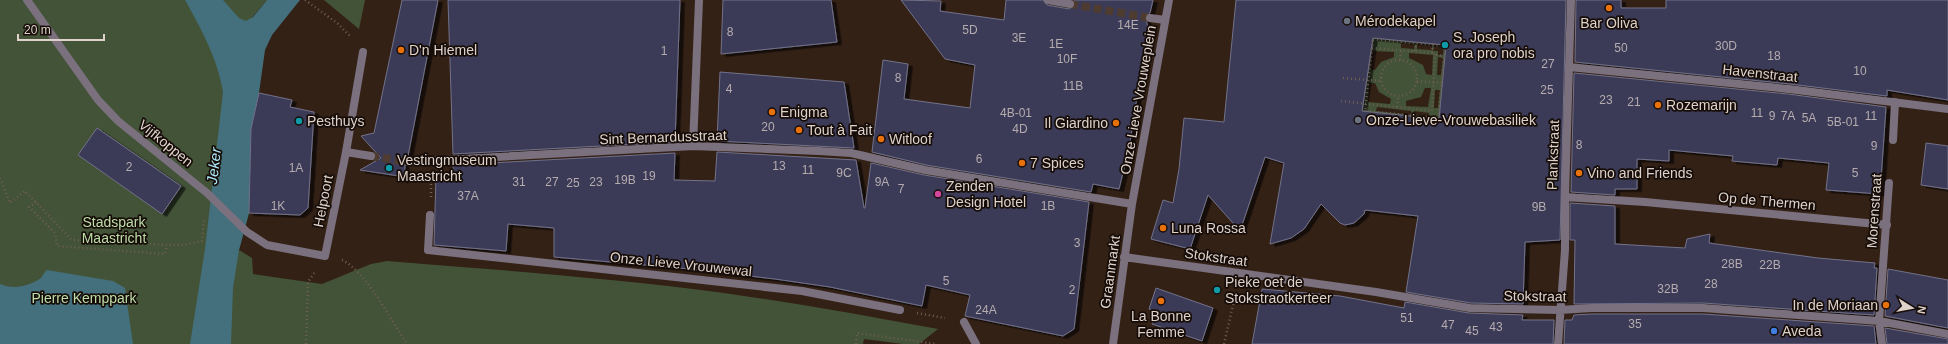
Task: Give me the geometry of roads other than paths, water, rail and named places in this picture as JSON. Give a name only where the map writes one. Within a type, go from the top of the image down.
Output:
[{"type":"street","name":"Vijfkoppen","points":[[27,0],[98,100],[118,121],[207,193],[247,232],[267,245],[326,256]]},
{"type":"street","points":[[693,146],[699,0]]},
{"type":"street","points":[[1048,0],[1070,4]]},
{"type":"street","name":"Onze Lieve Vrouweplein","points":[[1132,204],[1169,0]]},
{"type":"street","name":"Plankstraat","points":[[1558,344],[1565,250],[1565,197],[1571,0]]},
{"type":"street","points":[[1150,18],[1165,20]]},
{"type":"street","name":"Helpoort","points":[[326,256],[363,52]]},
{"type":"street","name":"Havenstraat","points":[[1569,67],[1789,89],[1948,109]]},
{"type":"street","points":[[1893,140],[1895,102]]},
{"type":"street","name":"Sint Bernardusstraat","points":[[407,162],[432,162],[693,146],[851,153],[925,170],[1132,204]]},
{"type":"street","points":[[346,152],[371,156]]},
{"type":"street","name":"Morenstraat","points":[[1882,344],[1879,321],[1889,183]]},
{"type":"street","name":"Op de Thermen","points":[[1565,197],[1645,202],[1887,225]]},
{"type":"street","name":"Graanmarkt","points":[[1113,344],[1132,204]]},
{"type":"street","name":"Onze Lieve Vrouwewal","points":[[430,215],[428,250],[802,291],[900,310]]},
{"type":"street","name":"Stokstraat","points":[[1124,257],[1376,292],[1470,308],[1560,310],[1592,308],[1703,308],[1879,321],[1948,334]]},
{"type":"street","points":[[964,322],[976,344]]},
{"type":"water","points":[[185,0],[223,0],[239,18],[246,21],[253,17],[267,0],[300,0],[272,35],[265,50],[259,93],[251,129],[249,213],[239,250],[233,288],[231,344],[190,344],[205,249],[223,92],[221,80],[213,56],[203,33]]},
{"type":"water","points":[[47,270],[113,281],[125,288],[133,344],[0,344],[0,284],[11,287],[26,285],[41,278]]},
{"type":"tunnel","points":[[1070,4],[1150,18]]},
{"type":"tunnel","points":[[371,156],[407,162]]},
{"type":"place","name":"Bar Oliva","points":[[1609,8]]},
{"type":"place","name":"Mérodekapel","points":[[1347,21]]},
{"type":"place","name":"S. Joseph ora pro nobis","points":[[1445,45]]},
{"type":"place","name":"D'n Hiemel","points":[[401,50]]},
{"type":"place","name":"Rozemarijn","points":[[1658,105]]},
{"type":"place","name":"Enigma","points":[[772,112]]},
{"type":"place","name":"Onze-Lieve-Vrouwebasiliek","points":[[1358,120]]},
{"type":"place","name":"Pesthuys","points":[[299,121]]},
{"type":"place","name":"Il Giardino","points":[[1116,123]]},
{"type":"place","name":"Tout à Fait","points":[[799,130]]},
{"type":"place","name":"Witloof","points":[[881,139]]},
{"type":"place","name":"7 Spices","points":[[1022,163]]},
{"type":"place","name":"Vestingmuseum Maastricht","points":[[389,168]]},
{"type":"place","name":"Vino and Friends","points":[[1579,173]]},
{"type":"place","name":"Zenden Design Hotel","points":[[938,194]]},
{"type":"place","name":"Luna Rossa","points":[[1163,228]]},
{"type":"place","name":"Pieke oet de Stokstraotkerteer","points":[[1217,290]]},
{"type":"place","name":"La Bonne Femme","points":[[1161,301]]},
{"type":"place","name":"In de Moriaan","points":[[1886,305]]},
{"type":"place","name":"Aveda","points":[[1774,331]]},
{"type":"water label","name":"Jeker","points":[[214,166]]},
{"type":"park label","name":"Stadspark Maastricht","points":[[114,230]]},
{"type":"park label","name":"Pierre Kemppark","points":[[84,298]]}]
